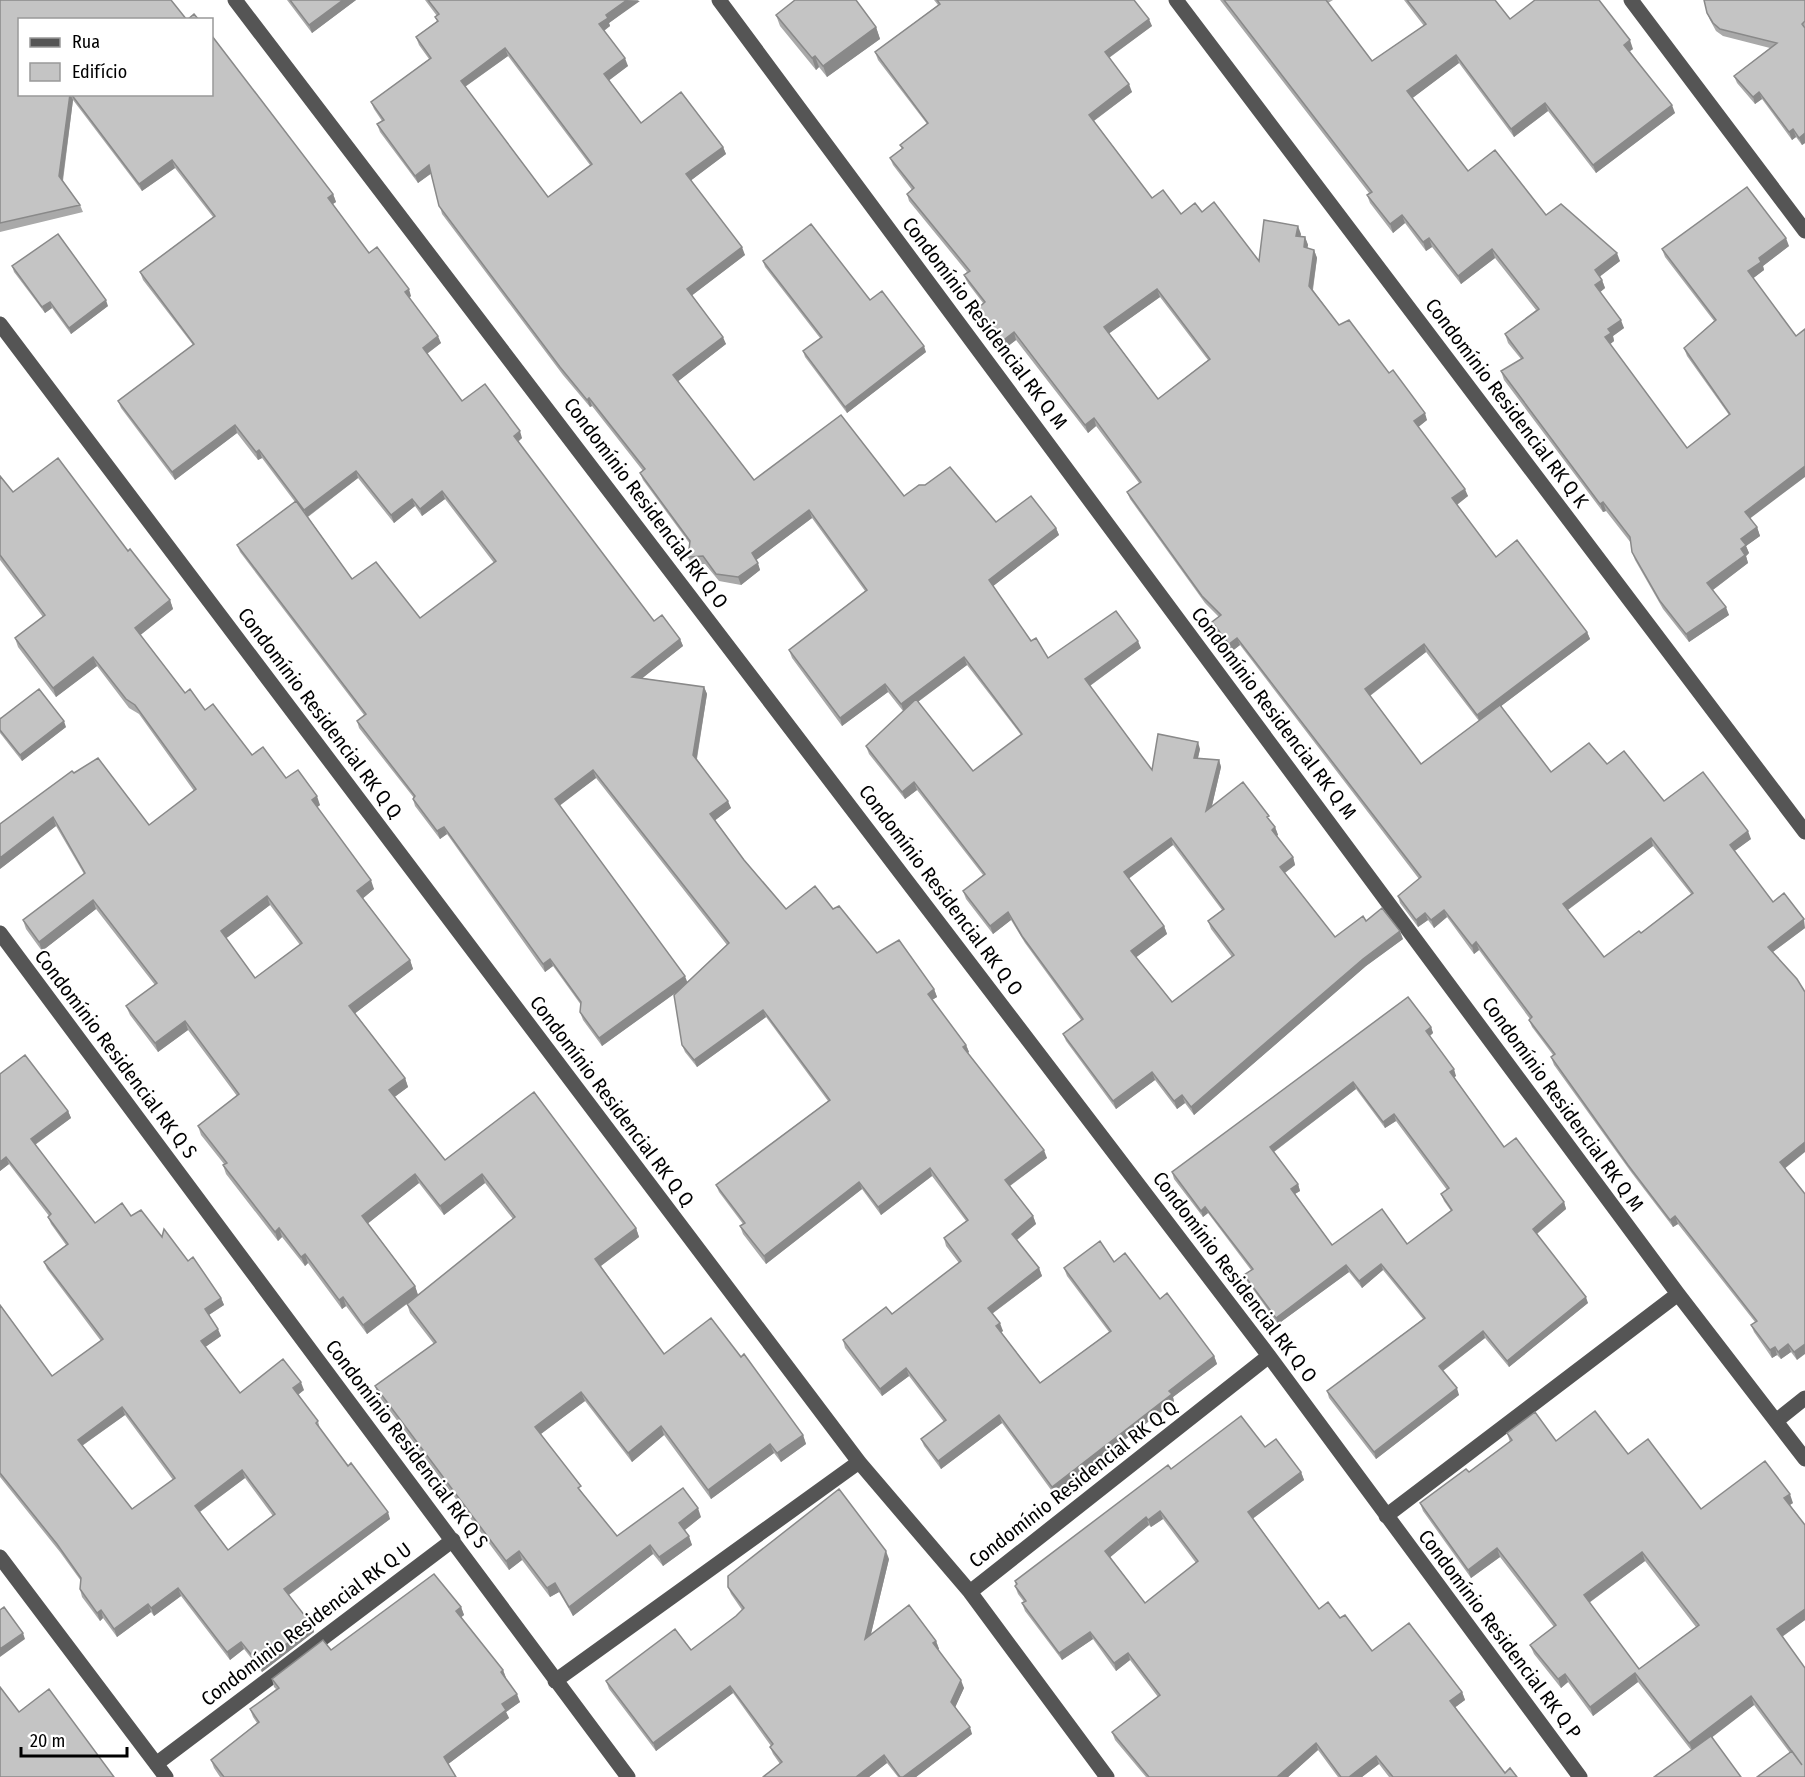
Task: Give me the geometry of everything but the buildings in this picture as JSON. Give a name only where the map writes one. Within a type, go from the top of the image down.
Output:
[{"type":"street","name":"Condomínio Residencial RK Q O","points":[[236,0],[1269,1356],[1386,1516]]},
{"type":"street","name":"Condomínio Residencial RK Q M","points":[[719,0],[1678,1294],[1805,1459]]},
{"type":"street","name":"Condomínio Residencial RK Q K","points":[[1176,0],[1805,832]]},
{"type":"street","points":[[1631,0],[1805,231]]},
{"type":"street","name":"Condomínio Residencial RK Q Q","points":[[0,324],[859,1462],[970,1592],[1269,1356]]},
{"type":"street","name":"Condomínio Residencial RK Q S","points":[[0,933],[628,1777]]},
{"type":"street","points":[[1386,1516],[1678,1294]]},
{"type":"street","points":[[1776,1420],[1805,1398]]},
{"type":"street","points":[[555,1680],[859,1462]]},
{"type":"street","name":"Condomínio Residencial RK Q P","points":[[1386,1516],[1580,1777]]},
{"type":"street","name":"Condomínio Residencial RK Q U","points":[[156,1764],[453,1540]]},
{"type":"street","points":[[0,1557],[166,1777]]},
{"type":"street","points":[[970,1592],[1107,1777]]}]
